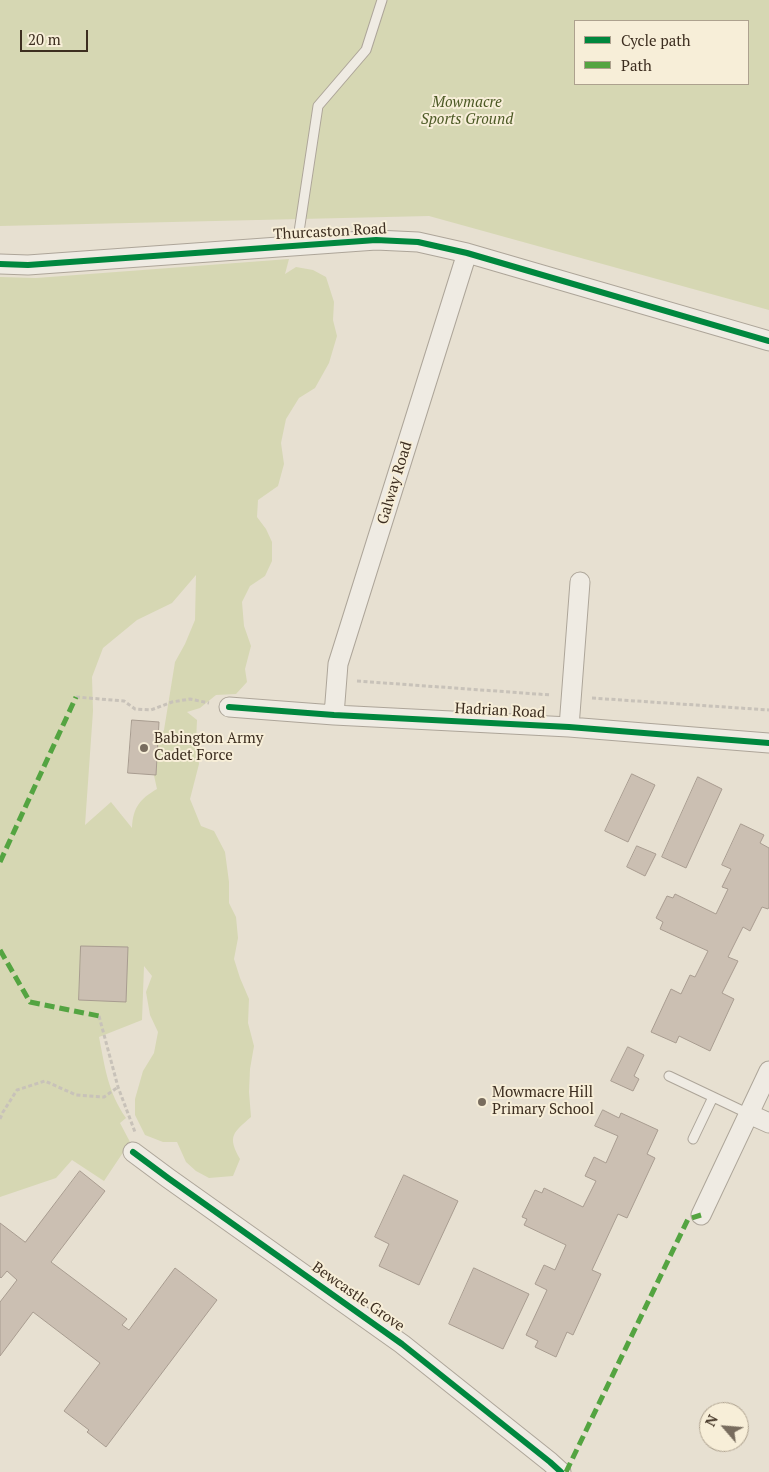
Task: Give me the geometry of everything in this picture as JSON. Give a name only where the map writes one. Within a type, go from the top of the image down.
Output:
[{"type":"street","name":"Thurcaston Road","points":[[0,264],[38,264],[376,240],[418,242],[467,253],[769,341]]},
{"type":"street","name":"Galway Road","points":[[334,715],[338,664],[467,253]]},
{"type":"street","points":[[569,727],[580,582]]},
{"type":"street","name":"Hadrian Road","points":[[229,707],[334,715],[569,727],[769,743]]},
{"type":"street","points":[[701,1215],[769,1071]]},
{"type":"street","points":[[749,1114],[769,1123]]},
{"type":"street","name":"Bewcastle Grove","points":[[133,1152],[402,1344],[560,1472]]},
{"type":"lane","points":[[297,245],[318,106],[366,50],[382,0]]},
{"type":"lane","points":[[669,1076],[749,1114]]},
{"type":"lane","points":[[692,1139],[713,1097]]},
{"type":"path","points":[[76,697],[124,701],[135,709],[151,710],[172,702],[190,699],[229,707]]},
{"type":"path","points":[[99,1016],[118,1087],[138,1140],[133,1152]]},
{"type":"path","points":[[0,1119],[17,1090],[45,1081],[76,1095],[104,1097],[118,1087]]},
{"type":"green space","name":"Mowmacre Sports Ground","points":[[0,0],[769,0],[769,310],[429,216],[0,226]]},
{"type":"green space","points":[[289,259],[285,274],[296,267],[313,270],[326,277],[334,302],[333,320],[337,336],[329,363],[315,388],[299,398],[286,419],[281,443],[284,464],[278,486],[258,500],[257,517],[266,529],[272,542],[272,561],[265,576],[250,586],[242,602],[244,626],[251,646],[245,669],[247,682],[236,694],[216,695],[200,708],[187,712],[197,720],[196,742],[199,764],[190,799],[201,826],[214,831],[225,852],[229,882],[229,903],[236,917],[238,938],[234,959],[249,999],[248,1023],[254,1046],[249,1092],[251,1117],[234,1135],[234,1145],[240,1159],[233,1176],[209,1178],[196,1171],[186,1162],[177,1142],[163,1142],[145,1135],[135,1115],[135,1099],[143,1071],[154,1053],[158,1032],[150,1015],[146,992],[152,976],[144,966],[142,1020],[99,1037],[111,1089],[126,1118],[120,1123],[130,1142],[104,1181],[72,1160],[56,1178],[0,1197],[0,277],[36,278]],"holes":[[[196,575],[195,620],[175,662],[164,730],[155,748],[153,771],[157,789],[138,804],[132,828],[111,802],[85,825],[93,711],[92,677],[103,648],[137,620],[172,603]]]},
{"type":"building","name":"Babington Army Cadet Force","points":[[132,720],[159,722],[156,775],[128,773]]},
{"type":"building","points":[[632,774],[655,785],[628,842],[605,831]]},
{"type":"building","points":[[698,777],[722,789],[686,868],[662,857]]},
{"type":"building","points":[[741,824],[764,835],[760,843],[769,848],[769,907],[768,909],[762,907],[750,931],[743,927],[728,957],[738,961],[722,993],[734,999],[710,1051],[679,1036],[676,1043],[651,1032],[671,989],[681,994],[690,975],[695,977],[708,951],[660,929],[663,922],[656,918],[667,896],[673,898],[675,894],[716,914],[728,889],[722,887],[731,869],[722,865]]},
{"type":"building","points":[[637,846],[656,854],[645,876],[627,867]]},
{"type":"building","points":[[81,946],[128,947],[126,1002],[79,1000]]},
{"type":"building","points":[[628,1047],[644,1055],[634,1076],[639,1079],[633,1091],[611,1081]]},
{"type":"building","points":[[603,1110],[619,1118],[621,1113],[658,1130],[647,1154],[655,1158],[627,1218],[618,1214],[592,1270],[601,1274],[573,1335],[567,1332],[556,1357],[535,1347],[538,1341],[526,1335],[547,1290],[535,1284],[544,1265],[555,1270],[566,1245],[524,1225],[527,1219],[522,1217],[535,1190],[542,1193],[544,1188],[583,1207],[596,1181],[585,1176],[594,1157],[606,1163],[618,1136],[595,1126]]},
{"type":"building","points":[[80,1171],[105,1191],[51,1262],[127,1319],[122,1325],[129,1330],[175,1268],[217,1300],[106,1447],[87,1432],[89,1430],[64,1411],[100,1363],[33,1312],[0,1356],[0,1302],[17,1280],[7,1271],[0,1277],[0,1223],[25,1242]]},
{"type":"building","points":[[404,1175],[458,1201],[419,1285],[379,1266],[389,1244],[375,1237]]},
{"type":"building","points":[[474,1268],[529,1294],[503,1349],[449,1324]]},
{"type":"marked path","points":[[0,862],[76,697]]},
{"type":"marked path","points":[[0,950],[30,1002],[99,1016]]},
{"type":"marked path","points":[[566,1472],[688,1219],[701,1215]]},
{"type":"cycle path","points":[[0,264],[28,265],[376,240],[418,242],[467,253],[769,341]]},
{"type":"cycle path","points":[[229,707],[334,715],[569,727],[769,743]]},
{"type":"cycle path","points":[[133,1152],[402,1344],[561,1472]]},
{"type":"place","name":"Babington Army Cadet Force","points":[[144,748]]},
{"type":"place","name":"Mowmacre Hill Primary School","points":[[482,1102]]}]
